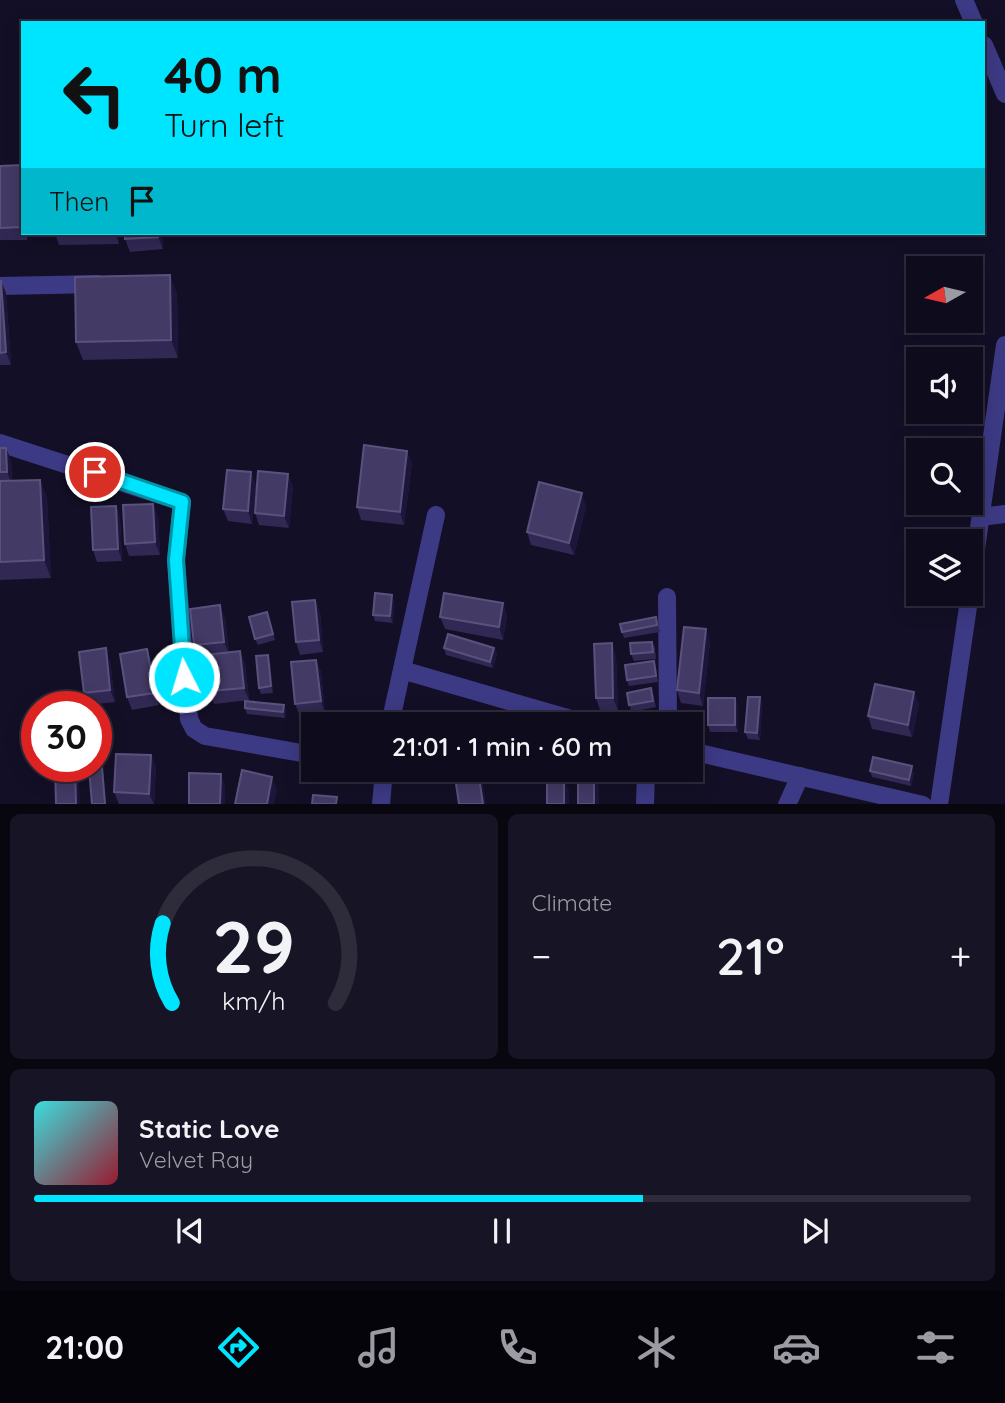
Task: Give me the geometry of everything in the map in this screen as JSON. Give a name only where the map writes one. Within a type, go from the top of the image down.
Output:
[{"type":"street","points":[[964,0],[973,21]]},
{"type":"street","points":[[985,47],[1005,94]]},
{"type":"street","points":[[0,286],[112,284]]},
{"type":"street","points":[[979,529],[1005,345]]},
{"type":"street","points":[[0,443],[182,502],[176,560],[189,719],[194,729],[205,736],[301,753]]},
{"type":"street","points":[[981,517],[1005,514]]},
{"type":"street","points":[[393,712],[436,515]]},
{"type":"street","points":[[667,597],[668,712]]},
{"type":"street","points":[[939,804],[968,606]]},
{"type":"street","points":[[402,670],[547,712]]},
{"type":"street","points":[[703,754],[923,804]]},
{"type":"street","points":[[787,804],[800,776]]},
{"type":"street","points":[[381,804],[383,782]]},
{"type":"street","points":[[645,804],[646,782]]},
{"type":"building","points":[[21,165],[21,227],[0,228],[0,166]]},
{"type":"building","points":[[125,235],[158,235],[158,237],[125,239]]},
{"type":"building","points":[[170,275],[171,340],[76,342],[75,277]]},
{"type":"building","points":[[0,281],[6,352],[0,353]]},
{"type":"building","points":[[364,445],[407,451],[400,512],[357,507]]},
{"type":"building","points":[[0,448],[6,448],[7,472],[0,472]]},
{"type":"building","points":[[227,470],[251,472],[248,511],[223,509]]},
{"type":"building","points":[[258,471],[288,474],[284,516],[255,513]]},
{"type":"building","points":[[40,480],[44,560],[0,562],[0,481]]},
{"type":"building","points":[[539,482],[582,493],[569,543],[527,532]]},
{"type":"building","points":[[153,504],[155,542],[125,544],[123,505]]},
{"type":"building","points":[[116,506],[118,549],[93,550],[91,507]]},
{"type":"building","points":[[375,593],[392,595],[390,616],[373,615]]},
{"type":"building","points":[[444,593],[503,603],[499,627],[440,617]]},
{"type":"building","points":[[315,600],[319,640],[296,642],[292,602]]},
{"type":"building","points":[[220,605],[224,642],[194,645],[190,609]]},
{"type":"building","points":[[267,612],[273,634],[255,639],[249,617]]},
{"type":"building","points":[[656,617],[657,625],[622,632],[620,624]]},
{"type":"building","points":[[684,627],[706,629],[699,693],[677,690]]},
{"type":"building","points":[[448,634],[494,648],[490,662],[444,648]]},
{"type":"building","points":[[652,642],[653,652],[631,654],[630,643]]},
{"type":"building","points":[[612,643],[613,698],[596,698],[594,644]]},
{"type":"building","points":[[106,648],[110,690],[84,691],[79,652]]},
{"type":"building","points":[[147,649],[155,693],[127,697],[120,654]]},
{"type":"building","points":[[240,651],[244,688],[210,691],[206,655]]},
{"type":"building","points":[[268,655],[271,686],[259,688],[256,656]]},
{"type":"building","points":[[316,660],[321,701],[295,704],[291,662]]},
{"type":"building","points":[[654,661],[656,676],[627,680],[625,665]]},
{"type":"building","points":[[875,684],[914,692],[908,725],[868,716]]},
{"type":"building","points":[[651,688],[653,701],[629,705],[627,693]]},
{"type":"building","points":[[748,697],[760,697],[757,733],[745,732]]},
{"type":"building","points":[[708,698],[735,698],[735,725],[708,725]]},
{"type":"building","points":[[245,701],[284,705],[283,712],[245,708]]},
{"type":"building","points":[[116,754],[151,755],[149,794],[114,792]]},
{"type":"building","points":[[873,757],[912,766],[909,780],[870,771]]},
{"type":"building","points":[[242,770],[272,777],[267,804],[235,804]]},
{"type":"building","points":[[189,773],[221,774],[220,804],[189,804]]},
{"type":"building","points":[[55,782],[75,782],[76,804],[56,804]]},
{"type":"building","points":[[90,782],[103,782],[105,804],[92,804]]},
{"type":"building","points":[[456,782],[480,782],[483,804],[459,804]]},
{"type":"building","points":[[547,782],[564,782],[564,804],[547,804]]},
{"type":"building","points":[[578,782],[594,782],[594,804],[578,804]]},
{"type":"building","points":[[313,795],[337,797],[336,804],[312,804]]},
{"type":"route","points":[[95,472],[182,502],[176,560],[184,677]]}]
